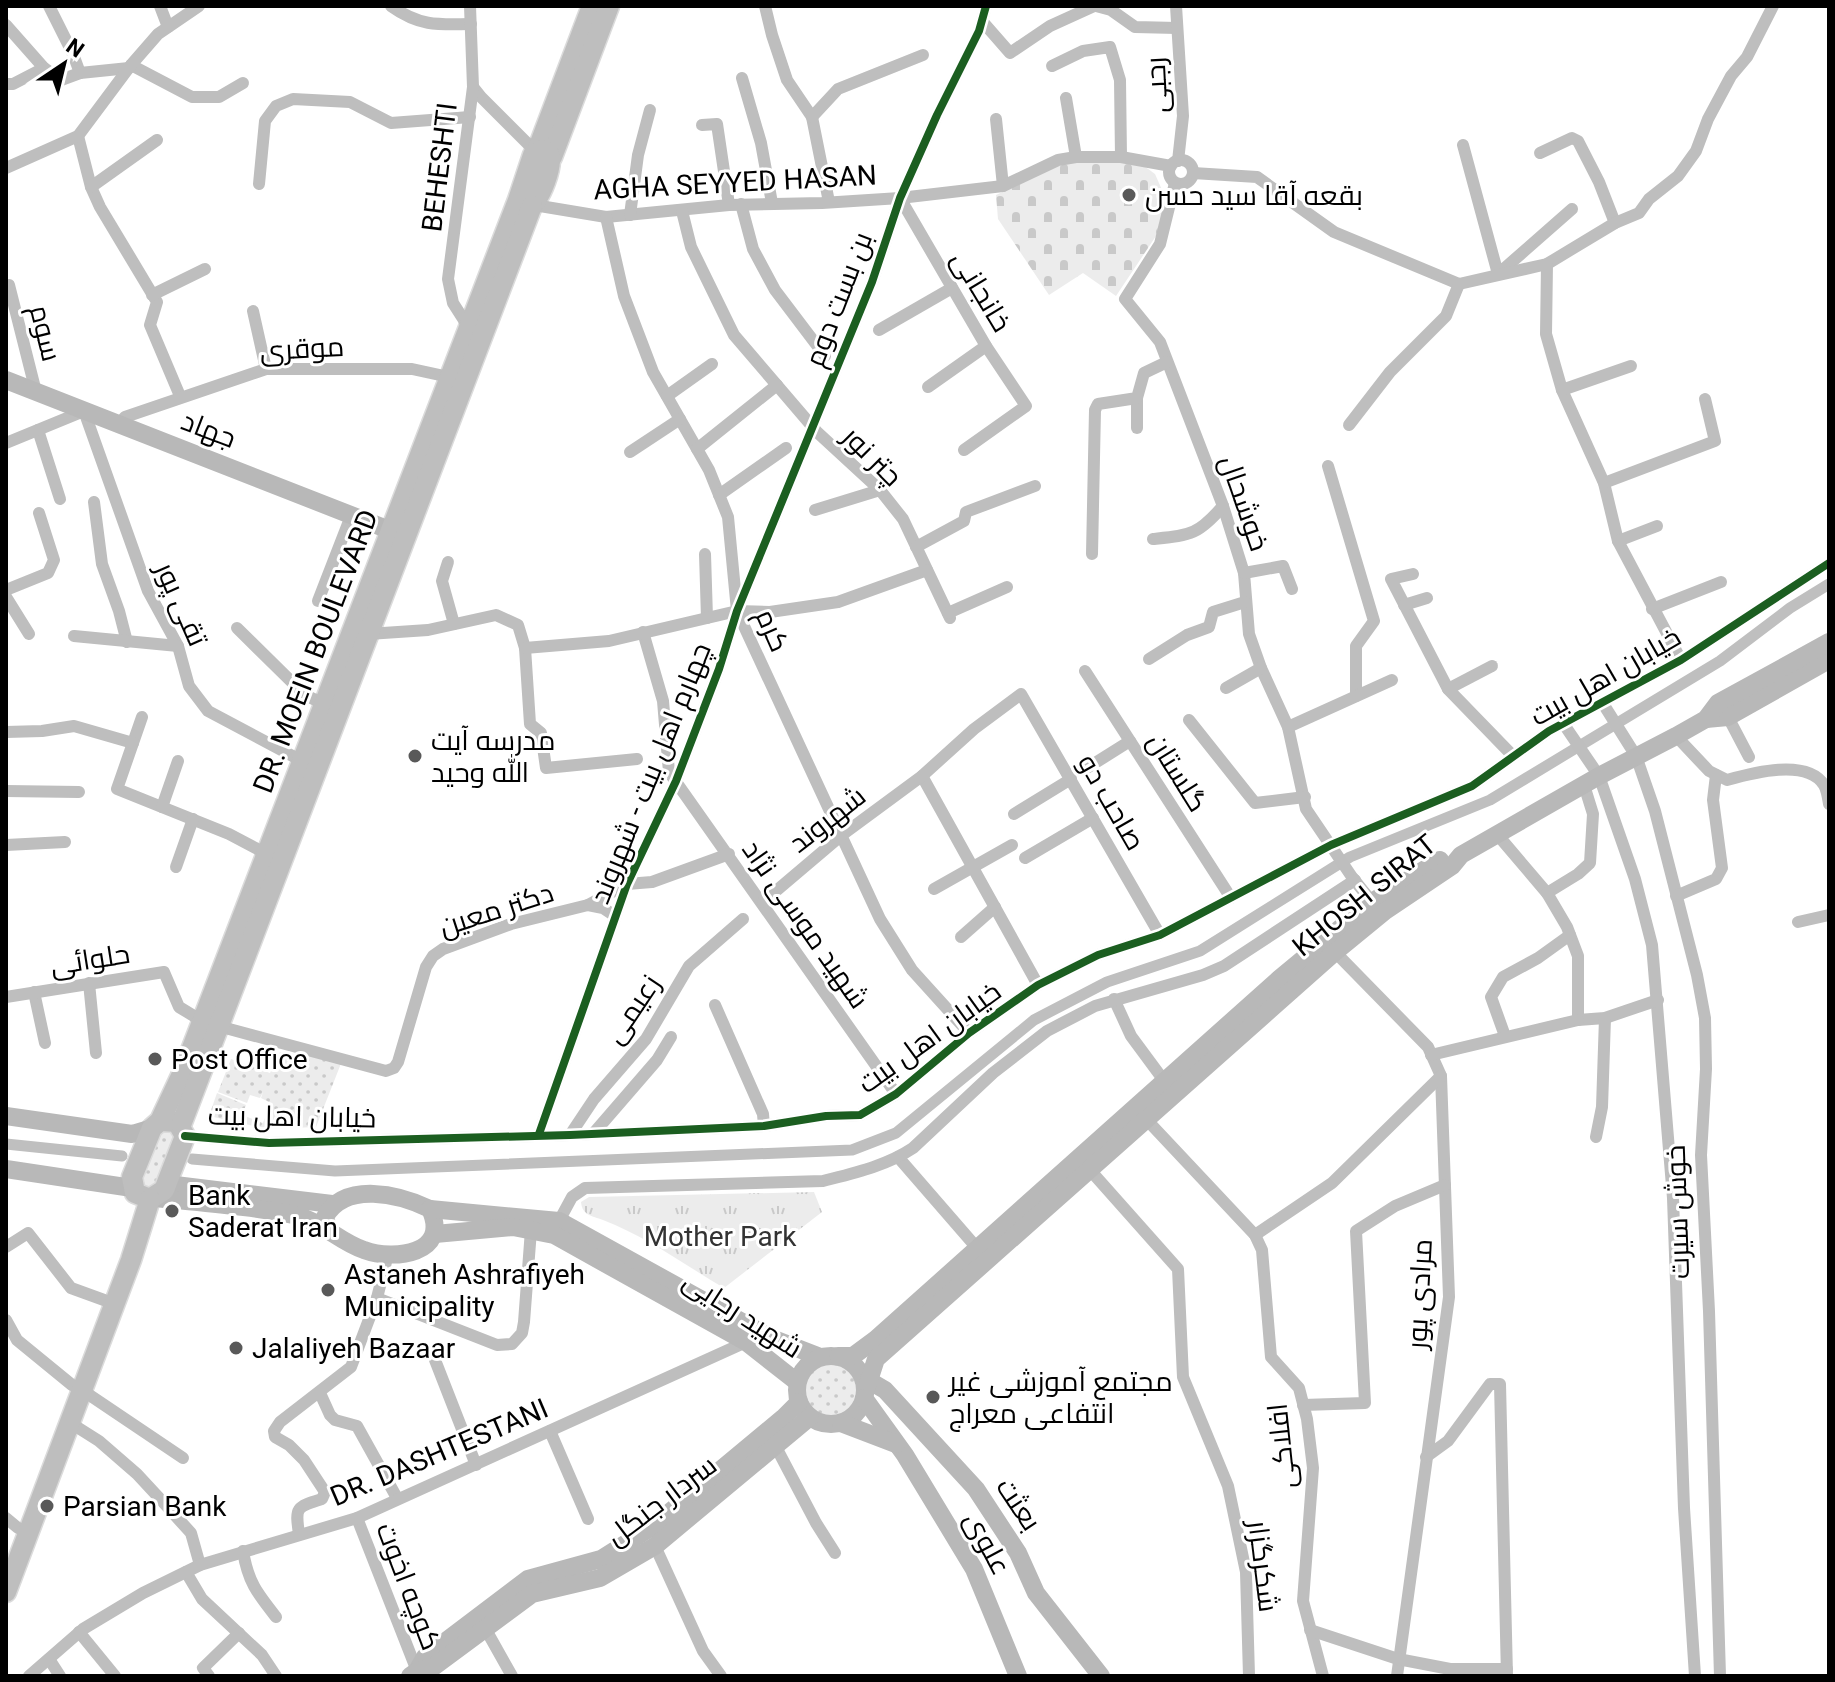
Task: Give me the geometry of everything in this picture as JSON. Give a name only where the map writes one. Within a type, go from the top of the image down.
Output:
[{"type":"main road","points":[[528,204],[592,6]]},
{"type":"main road","points":[[544,157],[609,6]]},
{"type":"main road","name":"DR. MOEIN BOULEVARD","points":[[528,204],[398,534],[302,761],[210,1024],[183,1131],[150,1193],[132,1177],[156,1124],[210,1024],[368,634],[398,534],[449,377],[528,204]]},
{"type":"main road","name":"جهاد","points":[[6,380],[398,534]]},
{"type":"main road","points":[[1461,855],[1706,719],[1718,703],[1829,642]]},
{"type":"main road","points":[[1706,719],[1728,717],[1829,660]]},
{"type":"main road","name":"KHOSH SIRAT","points":[[866,1390],[876,1359],[977,1248],[1279,979],[1372,902],[1446,856],[1461,855]]},
{"type":"main road","name":"KHOSH SIRAT","points":[[829,1357],[853,1356],[861,1352],[921,1309],[1090,1170],[1335,952],[1385,911],[1452,866],[1461,855]]},
{"type":"main road","points":[[6,1116],[132,1134],[171,1120],[183,1131]]},
{"type":"main road","points":[[7,1170],[301,1217],[367,1252],[388,1254],[425,1247],[433,1240],[436,1228],[430,1209]]},
{"type":"main road","points":[[150,1193],[332,1204],[325,1217],[329,1231]]},
{"type":"main road","points":[[6,1592],[69,1422],[104,1300],[150,1193]]},
{"type":"main road","points":[[6,1558],[12,1523],[77,1387],[131,1260],[150,1193]]},
{"type":"main road","name":"شهید رجایی","points":[[332,1204],[343,1198],[394,1196],[430,1209],[559,1221],[771,1338],[829,1357]]},
{"type":"main road","name":"شهید رجایی","points":[[435,1234],[513,1227],[554,1235],[746,1342],[797,1382]]},
{"type":"main road","points":[[841,1423],[856,1413],[866,1390],[860,1372],[854,1365],[829,1357],[805,1366],[797,1382],[799,1402],[810,1417],[823,1424],[841,1423],[900,1450],[928,1437]]},
{"type":"main road","name":"بعثت","points":[[866,1390],[885,1390],[976,1489],[1018,1553],[1036,1593],[1101,1676]]},
{"type":"main road","name":"علوی","points":[[866,1390],[974,1569],[1018,1676]]},
{"type":"main road","points":[[414,1673],[425,1657],[528,1579],[601,1559],[652,1527],[799,1402]]},
{"type":"main road","name":"سردار جنگل","points":[[414,1673],[432,1668],[532,1594],[600,1578],[655,1546],[810,1417]]},
{"type":"street","points":[[49,6],[80,73]]},
{"type":"street","points":[[160,6],[168,27]]},
{"type":"street","points":[[6,168],[78,136],[158,34],[199,6]]},
{"type":"street","points":[[391,6],[410,19],[434,25],[471,24]]},
{"type":"street","name":"BEHESHTI","points":[[469,328],[453,303],[448,279],[473,87],[470,6]]},
{"type":"street","points":[[765,6],[787,80],[812,117],[829,202]]},
{"type":"street","name":"بن بست دوم","points":[[737,611],[872,282],[900,198],[982,21],[986,6]]},
{"type":"street","points":[[982,21],[1010,53],[1050,26],[1095,6],[1111,10],[1135,27],[1177,28]]},
{"type":"street","name":"رجبی","points":[[1175,163],[1183,116],[1176,6]]},
{"type":"street","points":[[1193,173],[1257,177],[1334,232],[1459,284],[1547,264],[1615,223],[1639,213],[1649,199],[1678,176],[1696,151],[1708,119],[1731,76],[1747,57],[1773,6]]},
{"type":"street","points":[[6,25],[44,68],[61,80],[80,73],[130,66],[192,97],[219,97],[243,83]]},
{"type":"street","points":[[1052,66],[1083,51],[1110,47],[1120,80],[1121,157]]},
{"type":"street","points":[[812,117],[838,89],[923,55]]},
{"type":"street","points":[[6,84],[13,84],[44,68]]},
{"type":"street","points":[[742,78],[761,143],[772,203]]},
{"type":"street","points":[[473,87],[544,157],[550,202],[571,212]]},
{"type":"street","points":[[1066,98],[1076,157]]},
{"type":"street","points":[[259,184],[265,121],[276,106],[293,99],[350,102],[391,123],[470,117]]},
{"type":"street","points":[[630,215],[638,155],[650,110]]},
{"type":"street","points":[[996,119],[1003,186]]},
{"type":"street","points":[[702,125],[717,124],[735,205],[753,249],[800,326],[825,356]]},
{"type":"street","points":[[78,136],[91,187],[157,302],[150,325],[180,396]]},
{"type":"street","points":[[1540,153],[1572,138],[1578,141],[1615,223]]},
{"type":"street","points":[[91,187],[157,140]]},
{"type":"street","points":[[1463,145],[1498,274]]},
{"type":"street","name":"AGHA SEYYED HASAN","points":[[528,204],[606,217],[735,205],[900,198],[1003,186],[1058,160],[1076,157],[1121,157],[1175,163]]},
{"type":"street","points":[[1188,162],[1193,173],[1188,183],[1175,183],[1170,175],[1175,163],[1188,162]]},
{"type":"street","name":"خوشحال","points":[[1175,183],[1160,244],[1125,299],[1160,342],[1223,506],[1244,573],[1249,634],[1288,727],[1306,809],[1372,902]]},
{"type":"street","name":"خانجانی","points":[[900,198],[986,346],[1026,406],[964,450]]},
{"type":"street","points":[[1498,274],[1572,209]]},
{"type":"street","name":"چتر نور","points":[[682,211],[691,247],[734,335],[812,425],[880,490],[903,519],[949,616],[1007,587]]},
{"type":"street","name":"کرم","points":[[606,217],[624,296],[653,372],[697,449],[728,517],[737,611],[880,919],[912,970],[969,1033]]},
{"type":"street","points":[[1547,264],[1546,334],[1562,390],[1604,483],[1618,541],[1681,660]]},
{"type":"street","points":[[152,295],[205,269]]},
{"type":"street","points":[[1349,425],[1390,372],[1446,316],[1459,284]]},
{"type":"street","name":"سوم","points":[[9,285],[36,392]]},
{"type":"street","points":[[879,330],[952,288]]},
{"type":"street","points":[[253,311],[266,369]]},
{"type":"street","points":[[928,387],[986,346]]},
{"type":"street","points":[[1137,428],[1137,398],[1144,373],[1167,362]]},
{"type":"street","points":[[667,396],[712,364]]},
{"type":"street","points":[[1562,390],[1631,366]]},
{"type":"street","name":"موقری","points":[[119,424],[125,417],[180,396],[266,369],[412,369],[449,377]]},
{"type":"street","points":[[697,449],[777,385]]},
{"type":"street","points":[[1092,554],[1095,410],[1098,404],[1137,398]]},
{"type":"street","points":[[1604,483],[1715,441],[1705,399]]},
{"type":"street","points":[[6,443],[84,411]]},
{"type":"street","name":"تقی پور","points":[[84,411],[148,591],[178,646],[189,686],[208,711],[302,761]]},
{"type":"street","points":[[630,452],[680,419]]},
{"type":"street","points":[[38,430],[60,499]]},
{"type":"street","points":[[719,495],[786,448]]},
{"type":"street","points":[[1328,466],[1374,621],[1356,646],[1356,696]]},
{"type":"street","points":[[916,547],[964,521],[966,512],[1035,486]]},
{"type":"street","points":[[815,510],[880,490]]},
{"type":"street","points":[[94,502],[102,564],[127,642]]},
{"type":"street","points":[[1153,539],[1195,532],[1205,526],[1223,506]]},
{"type":"street","points":[[6,590],[48,573],[54,560],[39,513]]},
{"type":"street","points":[[318,601],[351,516]]},
{"type":"street","points":[[1618,541],[1657,526]]},
{"type":"street","points":[[705,554],[707,618]]},
{"type":"street","points":[[448,562],[442,581],[454,624]]},
{"type":"street","name":"خیابان اهل بیت","points":[[183,1131],[269,1143],[764,1126],[826,1116],[860,1115],[896,1094],[969,1033],[1038,985],[1098,955],[1160,935],[1333,848],[1472,786],[1549,731],[1681,660],[1829,563]]},
{"type":"street","points":[[1244,573],[1283,566],[1292,589]]},
{"type":"street","points":[[525,648],[609,641],[737,611],[770,612],[838,602],[927,570]]},
{"type":"street","points":[[1413,574],[1391,579],[1448,689],[1513,756]]},
{"type":"street","points":[[1652,609],[1721,582]]},
{"type":"street","points":[[6,597],[29,634]]},
{"type":"street","points":[[1404,605],[1427,598]]},
{"type":"street","points":[[1149,659],[1187,635],[1209,627],[1213,612],[1245,602]]},
{"type":"street","name":"چهارم اهل بیت - شهروند","points":[[539,1134],[627,884],[676,781],[719,669],[737,611]]},
{"type":"street","points":[[368,634],[428,630],[496,615],[518,625],[525,648],[530,724],[541,733],[546,768],[637,759]]},
{"type":"street","points":[[237,628],[305,695],[324,704]]},
{"type":"street","points":[[643,632],[663,701],[669,772],[676,781]]},
{"type":"street","points":[[74,636],[178,646]]},
{"type":"street","points":[[1448,689],[1492,666]]},
{"type":"street","points":[[1226,688],[1261,668]]},
{"type":"street","name":"گلستان","points":[[1085,671],[1231,898]]},
{"type":"street","points":[[1288,727],[1392,680]]},
{"type":"street","name":"شهروند","points":[[763,902],[842,835],[922,776],[974,729],[1021,694]]},
{"type":"street","name":"صاحب دو","points":[[1021,694],[1160,935]]},
{"type":"street","name":"خوش سیرت","points":[[1607,699],[1636,756],[1655,811],[1705,1018],[1706,1069],[1701,1155],[1720,1676]]},
{"type":"street","points":[[142,717],[117,789],[193,819],[267,854]]},
{"type":"street","points":[[1728,717],[1749,757]]},
{"type":"street","points":[[1189,720],[1255,803],[1305,797]]},
{"type":"street","points":[[1547,893],[1590,863],[1592,780],[1563,723]]},
{"type":"street","points":[[6,732],[74,726],[133,743]]},
{"type":"street","points":[[1676,736],[1709,771],[1727,780],[1753,773],[1799,769],[1814,775],[1825,786],[1829,804]]},
{"type":"street","points":[[1087,768],[1130,741]]},
{"type":"street","points":[[162,807],[178,761]]},
{"type":"street","points":[[1676,896],[1716,879],[1722,868],[1713,800],[1716,775]]},
{"type":"street","points":[[922,776],[1038,985]]},
{"type":"street","points":[[1014,814],[1071,779]]},
{"type":"street","name":"خوش سیرت","points":[[1592,780],[1635,879],[1652,945],[1673,1198],[1684,1508],[1695,1676]]},
{"type":"street","name":"شهید موسی نژاد","points":[[676,781],[896,1094]]},
{"type":"street","points":[[6,791],[79,792]]},
{"type":"street","points":[[1025,858],[1093,818]]},
{"type":"street","points":[[176,867],[193,819]]},
{"type":"street","points":[[1496,833],[1547,893],[1570,935],[1578,956],[1578,1020]]},
{"type":"street","points":[[6,845],[65,842]]},
{"type":"street","points":[[934,889],[1012,845]]},
{"type":"street","name":"دکتر معین","points":[[210,1024],[386,1071],[398,1062],[426,967],[433,956],[443,949],[511,924],[588,905],[627,884],[652,882],[729,854]]},
{"type":"street","points":[[559,1221],[572,1197],[585,1188],[823,1181],[859,1172],[898,1157],[913,1148],[993,1073],[1047,1031],[1114,999],[1134,996],[1224,966],[1353,879]]},
{"type":"street","name":"دکتر معین","points":[[588,905],[603,908],[615,916]]},
{"type":"street","points":[[961,937],[995,907]]},
{"type":"street","points":[[1798,922],[1829,915]]},
{"type":"street","name":"زعیمی","points":[[570,1135],[594,1099],[646,1039],[689,966],[743,919]]},
{"type":"street","points":[[1505,1036],[1491,997],[1503,977],[1538,958],[1570,935]]},
{"type":"street","name":"مرادی پور","points":[[1335,952],[1428,1047],[1441,1076],[1449,1297],[1397,1676]]},
{"type":"street","name":"حلوائی","points":[[6,997],[164,972],[179,1007],[210,1024]]},
{"type":"street","points":[[89,983],[96,1053]]},
{"type":"street","points":[[34,992],[45,1043]]},
{"type":"street","points":[[1114,999],[1131,1036],[1165,1082]]},
{"type":"street","points":[[1431,1055],[1578,1020],[1605,1018],[1658,1000]]},
{"type":"street","points":[[715,1005],[763,1114],[764,1126]]},
{"type":"street","points":[[1596,1137],[1602,1107],[1605,1018]]},
{"type":"street","points":[[593,1134],[657,1060],[671,1037]]},
{"type":"street","points":[[1146,1119],[1255,1235],[1332,1183],[1441,1076]]},
{"type":"street","points":[[898,1157],[977,1248]]},
{"type":"street","name":"شکرگزار","points":[[1090,1170],[1178,1269],[1183,1377],[1228,1486],[1246,1572],[1249,1676]]},
{"type":"street","points":[[1303,1405],[1365,1403],[1356,1231],[1395,1206],[1445,1185]]},
{"type":"street","points":[[377,1298],[497,1345],[512,1344],[522,1333],[524,1322],[531,1230]]},
{"type":"street","points":[[6,1247],[28,1233],[71,1288],[104,1300]]},
{"type":"street","name":"افلاکی","points":[[1255,1235],[1262,1250],[1271,1357],[1299,1388],[1313,1468],[1303,1601],[1323,1676]]},
{"type":"street","points":[[299,1534],[298,1509],[301,1505],[322,1499],[325,1492],[304,1460],[289,1445],[275,1437],[274,1431],[280,1422],[351,1367],[377,1298],[388,1254]]},
{"type":"street","points":[[6,1320],[17,1340],[77,1387],[183,1458]]},
{"type":"street","name":"DR. DASHTESTANI","points":[[29,1676],[79,1632],[143,1593],[200,1565],[357,1518],[746,1342]]},
{"type":"street","points":[[435,1360],[476,1465]]},
{"type":"street","points":[[1310,1630],[1398,1659],[1450,1669],[1507,1672],[1500,1384],[1490,1384],[1448,1441],[1426,1457]]},
{"type":"street","points":[[320,1393],[335,1420],[357,1426],[397,1498]]},
{"type":"street","points":[[69,1422],[99,1441],[162,1501],[191,1533],[200,1565]]},
{"type":"street","points":[[550,1431],[588,1519]]},
{"type":"street","points":[[776,1447],[835,1553]]},
{"type":"street","name":"کوچه اخوت","points":[[357,1518],[414,1673]]},
{"type":"street","points":[[655,1546],[703,1651],[721,1676]]},
{"type":"street","points":[[243,1551],[253,1588],[276,1617]]},
{"type":"street","points":[[186,1572],[202,1599],[262,1655],[276,1676]]},
{"type":"street","points":[[485,1628],[512,1676]]},
{"type":"street","points":[[79,1632],[115,1676]]},
{"type":"street","points":[[209,1676],[203,1668],[239,1633]]},
{"type":"street","points":[[49,1659],[60,1676]]},
{"type":"green space","points":[[1088,159],[1140,163],[1155,174],[1166,199],[1156,236],[1116,296],[1083,273],[1049,295],[998,219],[996,195],[1058,166]]},
{"type":"green space","points":[[280,1052],[342,1061],[316,1127],[267,1129],[209,1116],[217,1093],[246,1105],[242,1115],[263,1123],[271,1103],[261,1098],[263,1092],[260,1098],[250,1095],[247,1103],[218,1092],[231,1059],[270,1073]]},
{"type":"green space","points":[[159,1127],[178,1131],[159,1189],[139,1189]]},
{"type":"green space","name":"Mother Park","points":[[814,1192],[822,1212],[724,1288],[634,1234],[588,1214],[581,1202],[589,1197]]},
{"type":"green space","points":[[831,1362],[851,1370],[859,1390],[851,1410],[831,1418],[811,1410],[803,1390],[811,1370]]},
{"type":"waterway","points":[[192,1159],[335,1171],[852,1150],[896,1133],[1034,1020],[1107,982],[1200,951],[1350,857],[1490,800],[1720,661],[1790,608],[1829,584]]},
{"type":"waterway","points":[[6,1144],[122,1156]]},
{"type":"cycle path","points":[[539,1134],[627,884],[676,781],[719,669],[737,611],[872,282],[900,198],[979,31],[986,6]]},
{"type":"cycle path","points":[[185,1136],[269,1143],[570,1135],[764,1126],[826,1116],[860,1115],[896,1094],[969,1033],[1038,985],[1098,955],[1160,935],[1331,845],[1472,786],[1549,731],[1681,660],[1829,563]]},
{"type":"place","name":"بقعه آقا سید حسن","points":[[1129,195]]},
{"type":"place","name":"مدرسه آیت الله وحید","points":[[415,756]]},
{"type":"place","name":"Post Office","points":[[155,1059]]},
{"type":"place","name":"Bank Saderat Iran","points":[[172,1211]]},
{"type":"place","name":"Astaneh Ashrafiyeh Municipality","points":[[328,1290]]},
{"type":"place","name":"Jalaliyeh Bazaar","points":[[236,1348]]},
{"type":"place","name":"مجتمع آموزشی غیر انتفاعی معراج","points":[[933,1397]]},
{"type":"place","name":"Parsian Bank","points":[[47,1506]]}]
